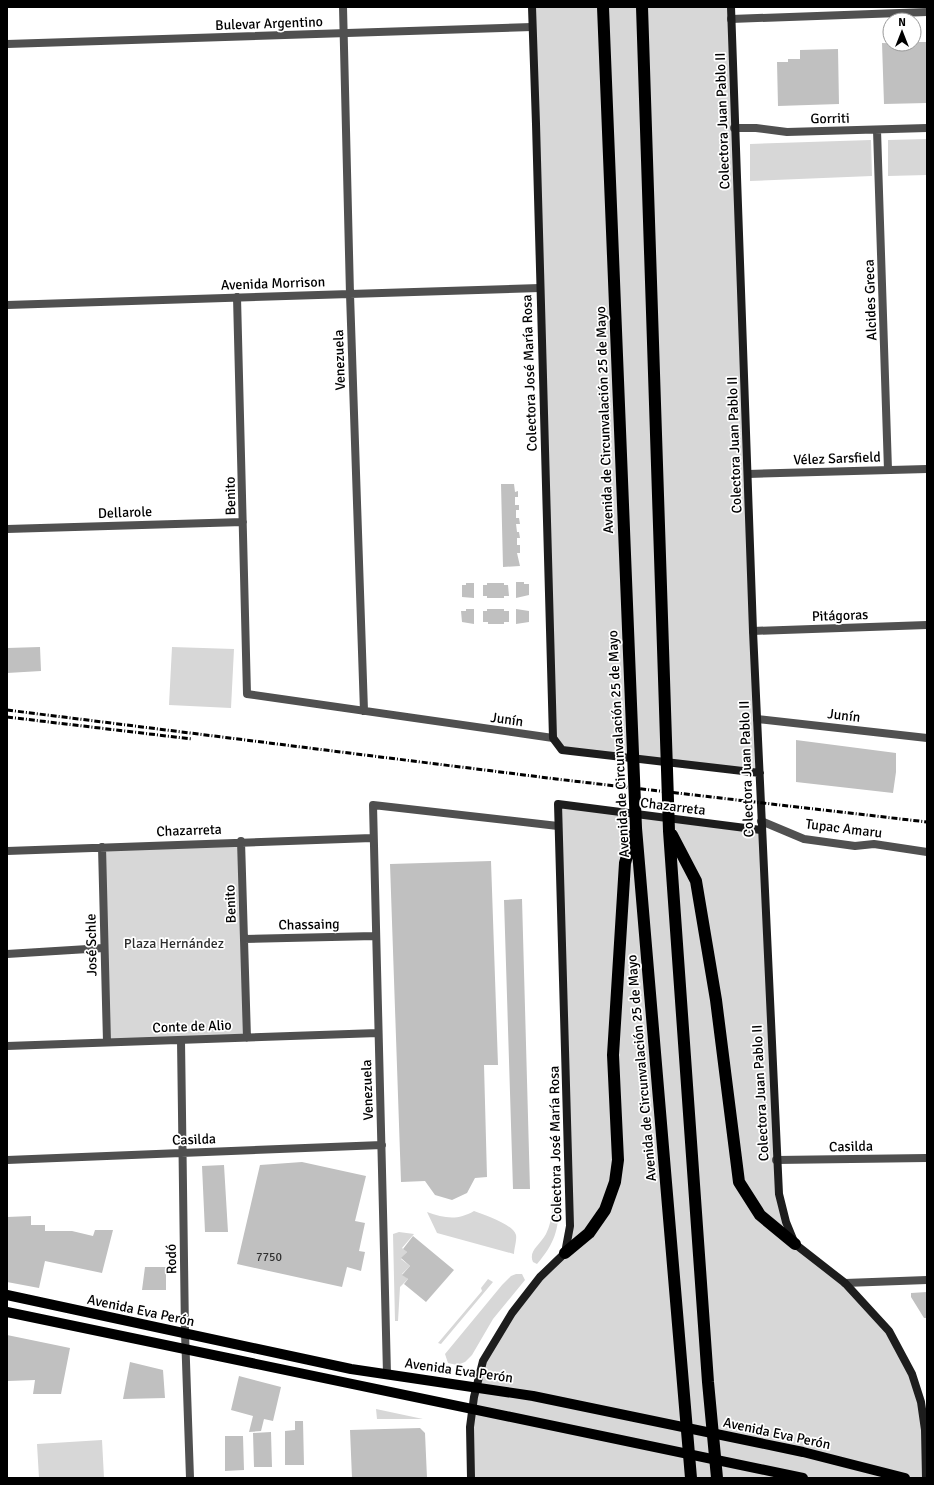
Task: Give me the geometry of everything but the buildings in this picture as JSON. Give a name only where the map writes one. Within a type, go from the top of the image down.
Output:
[{"type":"highway","name":"Avenida de Circunvalación 25 de Mayo","points":[[603,7],[636,828],[691,1478]]},
{"type":"highway","points":[[642,7],[669,831],[708,1382],[717,1478]]},
{"type":"highway","points":[[565,1253],[589,1233],[605,1210],[615,1182],[618,1160],[613,1054],[614,1027],[625,863],[636,828]]},
{"type":"highway","points":[[669,831],[696,881],[716,1000],[739,1182],[760,1215],[794,1244]]},
{"type":"main road","name":"Colectora José María Rosa","points":[[532,7],[553,738]]},
{"type":"main road","name":"Colectora Juan Pablo II","points":[[731,7],[734,128],[753,631],[776,1160],[779,1194],[786,1222],[794,1244]]},
{"type":"main road","points":[[553,738],[562,750],[760,773]]},
{"type":"main road","name":"Colectora José María Rosa","points":[[558,804],[571,1191],[570,1226],[565,1253]]},
{"type":"main road","name":"Chazarreta","points":[[558,804],[761,826]]},
{"type":"main road","points":[[794,1244],[845,1283],[889,1331],[912,1374],[924,1402],[926,1478]]},
{"type":"main road","points":[[471,1478],[470,1459],[472,1408],[483,1362],[512,1313],[540,1277],[565,1253]]},
{"type":"main road","name":"Avenida Eva Perón","points":[[7,1295],[351,1368],[533,1396],[803,1452],[905,1478]]},
{"type":"main road","name":"Avenida Eva Perón","points":[[7,1312],[803,1478]]},
{"type":"street","name":"Venezuela","points":[[343,7],[350,294],[364,711]]},
{"type":"street","points":[[731,19],[927,12]]},
{"type":"street","name":"Bulevar Argentino","points":[[7,44],[532,27]]},
{"type":"street","name":"Gorriti","points":[[734,128],[756,128],[787,132],[927,128]]},
{"type":"street","name":"Alcides Greca","points":[[877,130],[888,470]]},
{"type":"street","name":"Avenida Morrison","points":[[7,305],[540,288]]},
{"type":"street","name":"Benito","points":[[237,297],[247,694]]},
{"type":"street","name":"Vélez Sarsfield","points":[[748,474],[927,468]]},
{"type":"street","name":"Dellarole","points":[[7,529],[243,522]]},
{"type":"street","name":"Pitágoras","points":[[753,631],[927,626]]},
{"type":"street","name":"Junín","points":[[247,694],[553,738]]},
{"type":"street","name":"Junín","points":[[757,719],[927,738]]},
{"type":"street","name":"Venezuela","points":[[387,1374],[382,1145],[372,838],[373,805],[558,826]]},
{"type":"street","name":"Tupac Amaru","points":[[761,826],[804,839],[855,846],[874,844],[927,852]]},
{"type":"street","name":"Chazarreta","points":[[7,851],[241,841],[372,838]]},
{"type":"street","name":"Benito","points":[[241,841],[247,1038]]},
{"type":"street","name":"José Schle","points":[[102,846],[108,1042]]},
{"type":"street","name":"Chassaing","points":[[244,939],[375,936]]},
{"type":"street","points":[[7,954],[104,948]]},
{"type":"street","name":"Conte de Alio","points":[[7,1046],[378,1033]]},
{"type":"street","name":"Rodó","points":[[181,1040],[185,1333],[190,1478]]},
{"type":"street","name":"Casilda","points":[[7,1160],[382,1145]]},
{"type":"street","name":"Casilda","points":[[776,1160],[927,1158]]},
{"type":"street","points":[[845,1283],[927,1280]]},
{"type":"green space","points":[[532,7],[731,7],[760,773],[562,750],[553,738]]},
{"type":"green space","points":[[927,139],[927,175],[888,176],[888,140]]},
{"type":"green space","points":[[871,140],[872,176],[750,181],[750,144]]},
{"type":"green space","points":[[172,647],[234,649],[231,708],[169,705]]},
{"type":"green space","points":[[558,804],[761,830],[779,1194],[795,1244],[845,1283],[889,1331],[921,1402],[926,1478],[471,1478],[470,1427],[483,1361],[512,1313],[565,1253],[570,1226]]},
{"type":"green space","name":"Plaza Hernández","points":[[241,841],[247,1038],[107,1042],[102,847]]},
{"type":"green space","points":[[553,1184],[558,1185],[559,1209],[557,1228],[551,1245],[537,1264],[533,1262],[532,1255],[533,1251],[544,1238],[549,1228],[552,1210]]},
{"type":"green space","points":[[474,1211],[498,1220],[514,1231],[516,1237],[514,1254],[437,1233],[427,1212],[450,1218],[462,1216]]},
{"type":"green space","points":[[399,1232],[414,1234],[402,1248],[407,1252],[401,1259],[410,1266],[402,1274],[408,1279],[400,1287],[398,1321],[395,1321],[393,1234]]},
{"type":"green space","points":[[522,1274],[525,1280],[493,1319],[472,1355],[465,1362],[457,1365],[448,1363],[445,1354],[502,1285],[511,1276]]},
{"type":"green space","points":[[488,1279],[493,1282],[441,1344],[438,1343],[482,1291],[481,1288]]},
{"type":"green space","points":[[376,1409],[423,1419],[377,1419]]},
{"type":"green space","points":[[102,1440],[104,1478],[39,1478],[37,1444]]},
{"type":"railway","points":[[7,710],[556,779],[927,822]]},
{"type":"railway","points":[[7,717],[192,739]]}]
